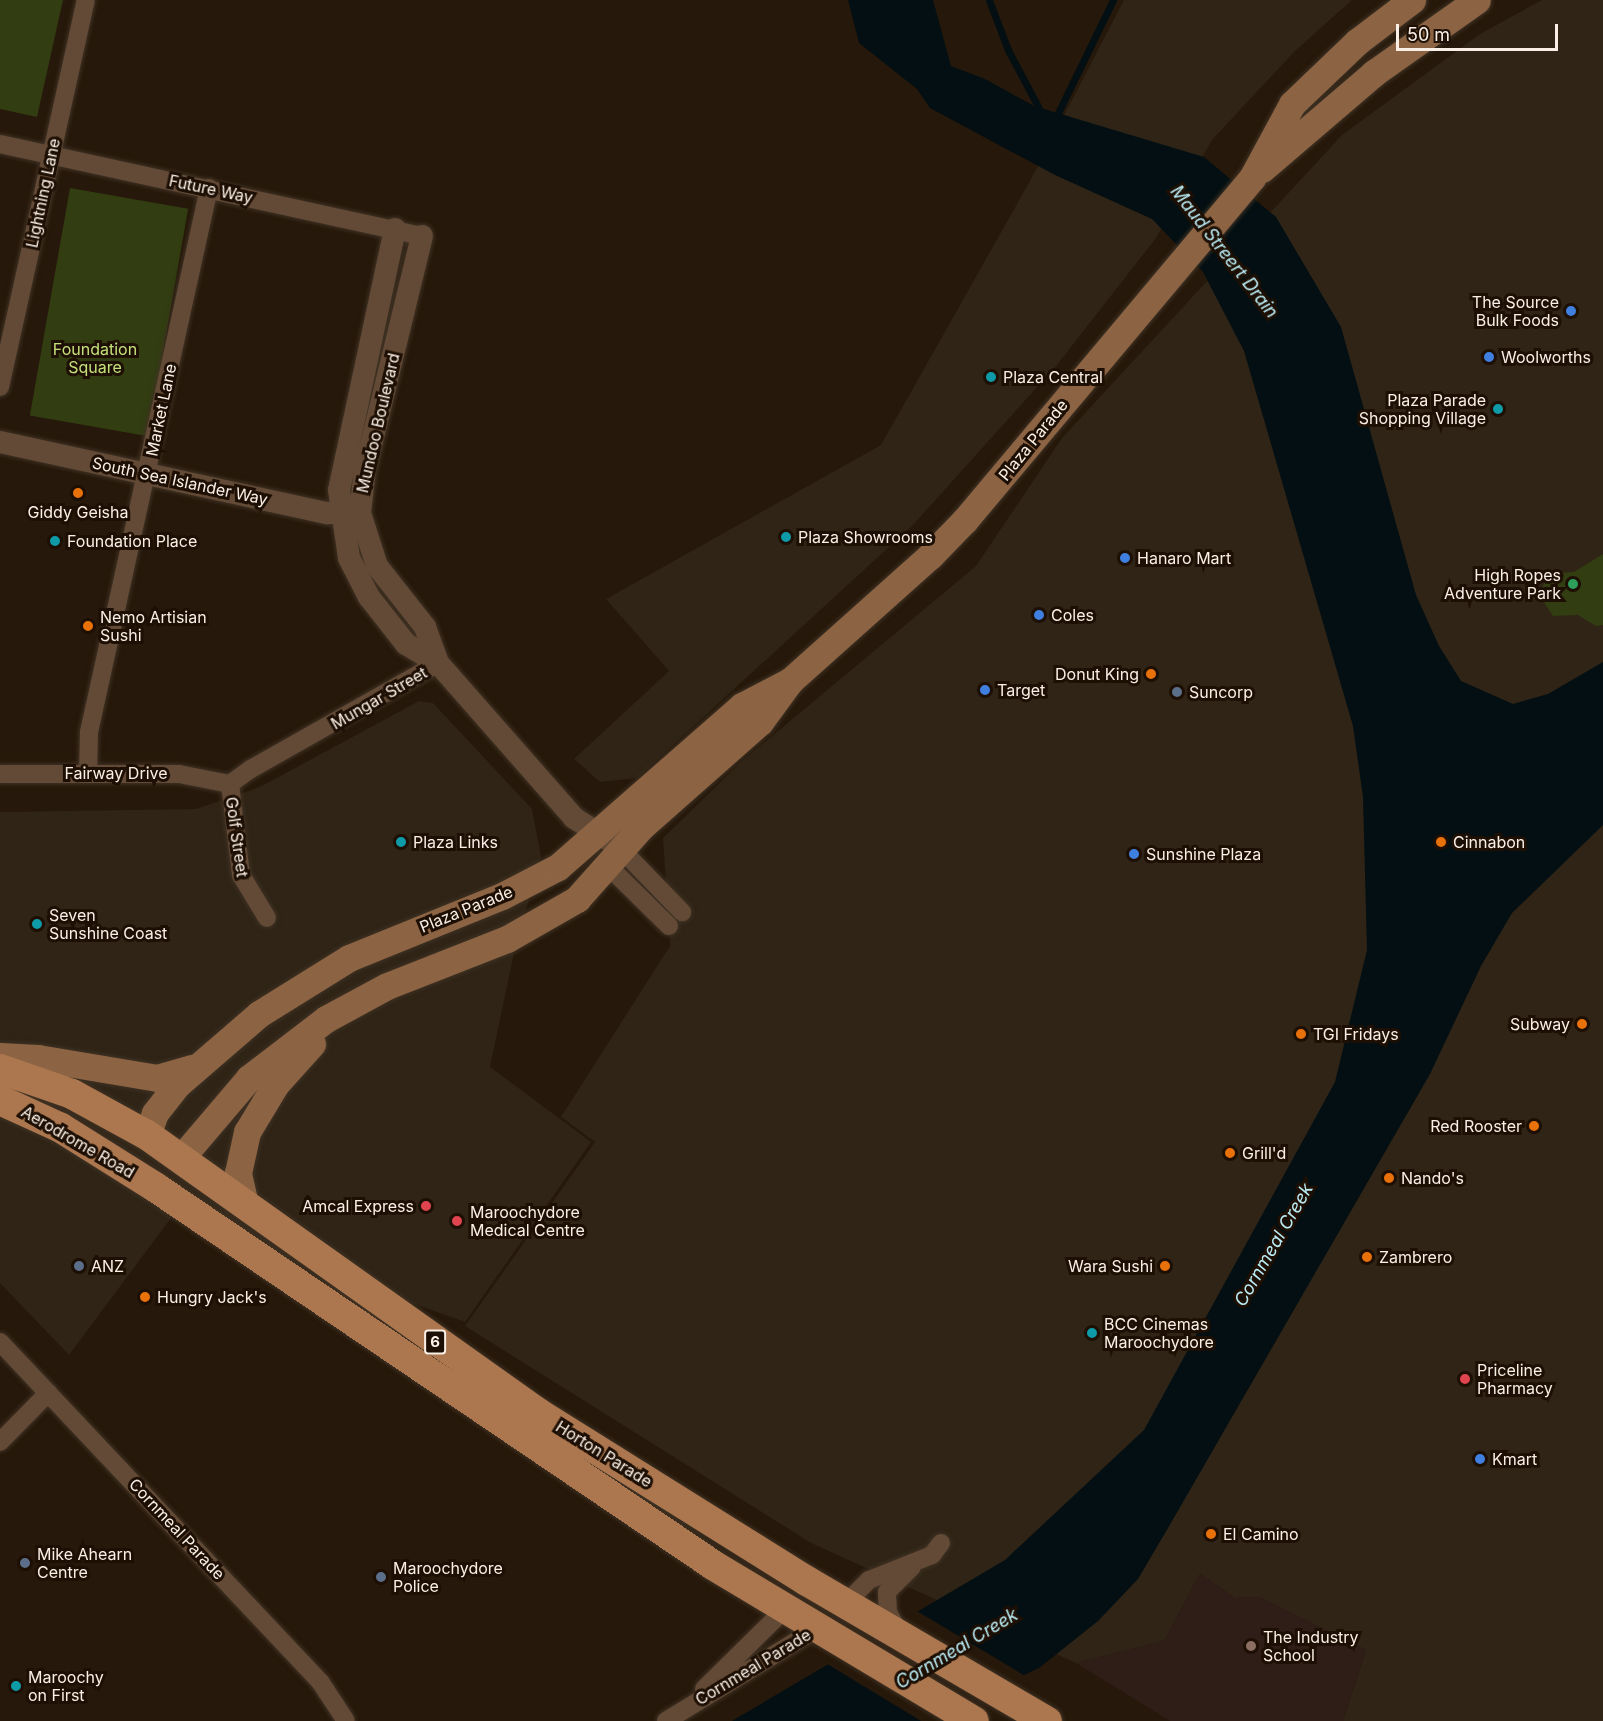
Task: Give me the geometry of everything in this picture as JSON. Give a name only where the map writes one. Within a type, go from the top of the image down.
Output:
[{"type":"main road","name":"Plaza Parade","points":[[1252,178],[1292,104],[1358,41],[1412,0]]},
{"type":"main road","name":"Plaza Parade","points":[[181,1158],[263,1065],[356,1002],[554,915],[577,899],[642,826],[760,722],[790,681],[930,556],[965,520],[1252,178],[1374,73],[1477,0]]},
{"type":"main road","name":"Plaza Parade","points":[[147,1134],[162,1103],[198,1064],[259,1014],[349,958],[502,896],[558,867],[588,832],[742,706],[790,681]]},
{"type":"main road","points":[[244,1204],[239,1160],[252,1123],[285,1073],[356,1002]]},
{"type":"main road","points":[[0,1056],[38,1058],[157,1078],[181,1073],[198,1064]]},
{"type":"main road","name":"Aerodrome Road","points":[[0,1069],[72,1094],[147,1134],[181,1158]]},
{"type":"main road","name":"Aerodrome Road","points":[[0,1100],[61,1128],[155,1187]]},
{"type":"main road","points":[[147,1134],[155,1187]]},
{"type":"main road","points":[[155,1187],[181,1158]]},
{"type":"main road","name":"Horton Parade","points":[[181,1158],[538,1413],[846,1603],[894,1627],[1047,1721]]},
{"type":"main road","name":"Horton Parade","points":[[155,1187],[510,1430],[785,1609],[968,1718]]},
{"type":"main road","points":[[785,1609],[812,1601],[846,1603]]},
{"type":"main road","points":[[818,1628],[846,1603]]},
{"type":"main road","points":[[846,1603],[844,1624],[849,1646]]},
{"type":"street","name":"Lightning Lane","points":[[0,387],[86,0]]},
{"type":"street","name":"Future Way","points":[[0,144],[422,236]]},
{"type":"street","name":"Market Lane","points":[[88,773],[89,732],[209,188]]},
{"type":"street","name":"Mundoo Boulevard","points":[[395,230],[339,490],[377,566],[425,627],[438,663]]},
{"type":"street","name":"Mundoo Boulevard","points":[[350,514],[365,469],[422,236]]},
{"type":"street","name":"South Sea Islander Way","points":[[0,442],[146,474],[350,514]]},
{"type":"street","name":"Mungar Street","points":[[230,784],[251,769],[438,663],[588,832],[614,857],[682,912]]},
{"type":"street","name":"Fairway Drive","points":[[0,774],[179,774],[230,784]]},
{"type":"street","name":"Golf Street","points":[[230,784],[241,874],[267,918]]},
{"type":"street","name":"Mungar Street","points":[[614,857],[669,926]]},
{"type":"street","name":"Cornmeal Parade","points":[[0,1342],[321,1683],[346,1721]]},
{"type":"street","points":[[0,1442],[48,1393]]},
{"type":"street","points":[[846,1603],[873,1577],[921,1561],[932,1555],[941,1543]]},
{"type":"street","points":[[894,1627],[886,1604],[888,1590],[921,1561]]},
{"type":"street","name":"Cornmeal Parade","points":[[688,1706],[785,1609]]},
{"type":"street","name":"Cornmeal Parade","points":[[666,1721],[818,1628]]},
{"type":"shaded area","points":[[1124,0],[1352,0],[1294,52],[1212,140],[1156,238],[1057,365],[913,525],[637,778],[600,782],[574,759],[669,671],[606,599],[881,445],[1030,181]]},
{"type":"shaded area","name":"Sunshine Plaza","points":[[1542,0],[1603,0],[1603,1721],[1343,1721],[1366,1650],[1259,1597],[1235,1598],[1200,1574],[1164,1641],[1076,1663],[811,1543],[465,1326],[595,1142],[561,1117],[670,946],[663,838],[741,762],[976,566],[1062,438],[1342,135],[1480,34]]},
{"type":"shaded area","points":[[419,701],[433,703],[532,809],[541,856],[514,953],[490,1067],[591,1142],[465,1322],[171,1218],[69,1355],[0,1283],[0,812],[196,809],[260,787]]},
{"type":"shaded area","name":"The Industry School","points":[[1200,1574],[1235,1598],[1259,1597],[1366,1650],[1343,1721],[1170,1721],[1076,1663],[1164,1641]]},
{"type":"green space","points":[[0,0],[63,0],[37,117],[0,109]]},
{"type":"green space","name":"Foundation Square","points":[[70,188],[188,209],[148,436],[30,415]]},
{"type":"green space","name":"High Ropes Adventure Park","points":[[1603,554],[1603,625],[1596,626],[1578,615],[1553,616],[1539,595],[1548,574],[1574,572]]},
{"type":"water","points":[[848,0],[933,0],[951,66],[985,79],[1034,106],[1204,157],[1276,217],[1341,327],[1416,595],[1439,646],[1461,681],[1513,704],[1548,694],[1603,662],[1603,825],[1512,913],[1481,966],[1430,1074],[1168,1528],[1138,1579],[1098,1621],[1039,1668],[925,1721],[732,1721],[1005,1560],[1144,1430],[1335,1082],[1367,950],[1363,797],[1353,726],[1244,351],[1203,272],[1152,219],[1055,175],[930,108],[917,89],[859,43]]},
{"type":"pier","points":[[917,1611],[1027,1677],[932,1721],[921,1721],[824,1662]]},
{"type":"waterway","points":[[989,0],[1008,50],[1042,114]]},
{"type":"waterway","points":[[1055,119],[1113,0]]},
{"type":"place","name":"The Source Bulk Foods","points":[[1571,311]]},
{"type":"place","name":"Woolworths","points":[[1489,357]]},
{"type":"place","name":"Plaza Central","points":[[991,377]]},
{"type":"place","name":"Plaza Parade Shopping Village","points":[[1498,409]]},
{"type":"place","name":"Giddy Geisha","points":[[78,493]]},
{"type":"place","name":"Plaza Showrooms","points":[[786,537]]},
{"type":"place","name":"Foundation Place","points":[[55,541]]},
{"type":"place","name":"Hanaro Mart","points":[[1125,558]]},
{"type":"place","name":"High Ropes Adventure Park","points":[[1573,584]]},
{"type":"place","name":"Coles","points":[[1039,615]]},
{"type":"place","name":"Nemo Artisian Sushi","points":[[88,626]]},
{"type":"place","name":"Donut King","points":[[1151,674]]},
{"type":"place","name":"Target","points":[[985,690]]},
{"type":"place","name":"Suncorp","points":[[1177,692]]},
{"type":"place","name":"Plaza Links","points":[[401,842]]},
{"type":"place","name":"Cinnabon","points":[[1441,842]]},
{"type":"place","name":"Sunshine Plaza","points":[[1134,854]]},
{"type":"place","name":"Seven Sunshine Coast","points":[[37,924]]},
{"type":"place","name":"Subway","points":[[1582,1024]]},
{"type":"place","name":"TGI Fridays","points":[[1301,1034]]},
{"type":"place","name":"Red Rooster","points":[[1534,1126]]},
{"type":"place","name":"Grill'd","points":[[1230,1153]]},
{"type":"place","name":"Nando's","points":[[1389,1178]]},
{"type":"place","name":"Amcal Express","points":[[426,1206]]},
{"type":"place","name":"Maroochydore Medical Centre","points":[[457,1221]]},
{"type":"place","name":"Zambrero","points":[[1367,1257]]},
{"type":"place","name":"ANZ","points":[[79,1266]]},
{"type":"place","name":"Wara Sushi","points":[[1165,1266]]},
{"type":"place","name":"Hungry Jack's","points":[[145,1297]]},
{"type":"place","name":"BCC Cinemas Maroochydore","points":[[1092,1333]]},
{"type":"place","name":"Priceline Pharmacy","points":[[1465,1379]]},
{"type":"place","name":"Kmart","points":[[1480,1459]]},
{"type":"place","name":"El Camino","points":[[1211,1534]]},
{"type":"place","name":"Mike Ahearn Centre","points":[[25,1563]]},
{"type":"place","name":"Maroochydore Police","points":[[381,1577]]},
{"type":"place","name":"The Industry School","points":[[1251,1646]]},
{"type":"place","name":"Maroochy on First","points":[[16,1686]]},
{"type":"water label","name":"Maud Streert Drain","points":[[1224,252]]},
{"type":"water label","name":"Cornmeal Creek","points":[[1274,1245]]},
{"type":"water label","name":"Cornmeal Creek","points":[[957,1649]]}]
